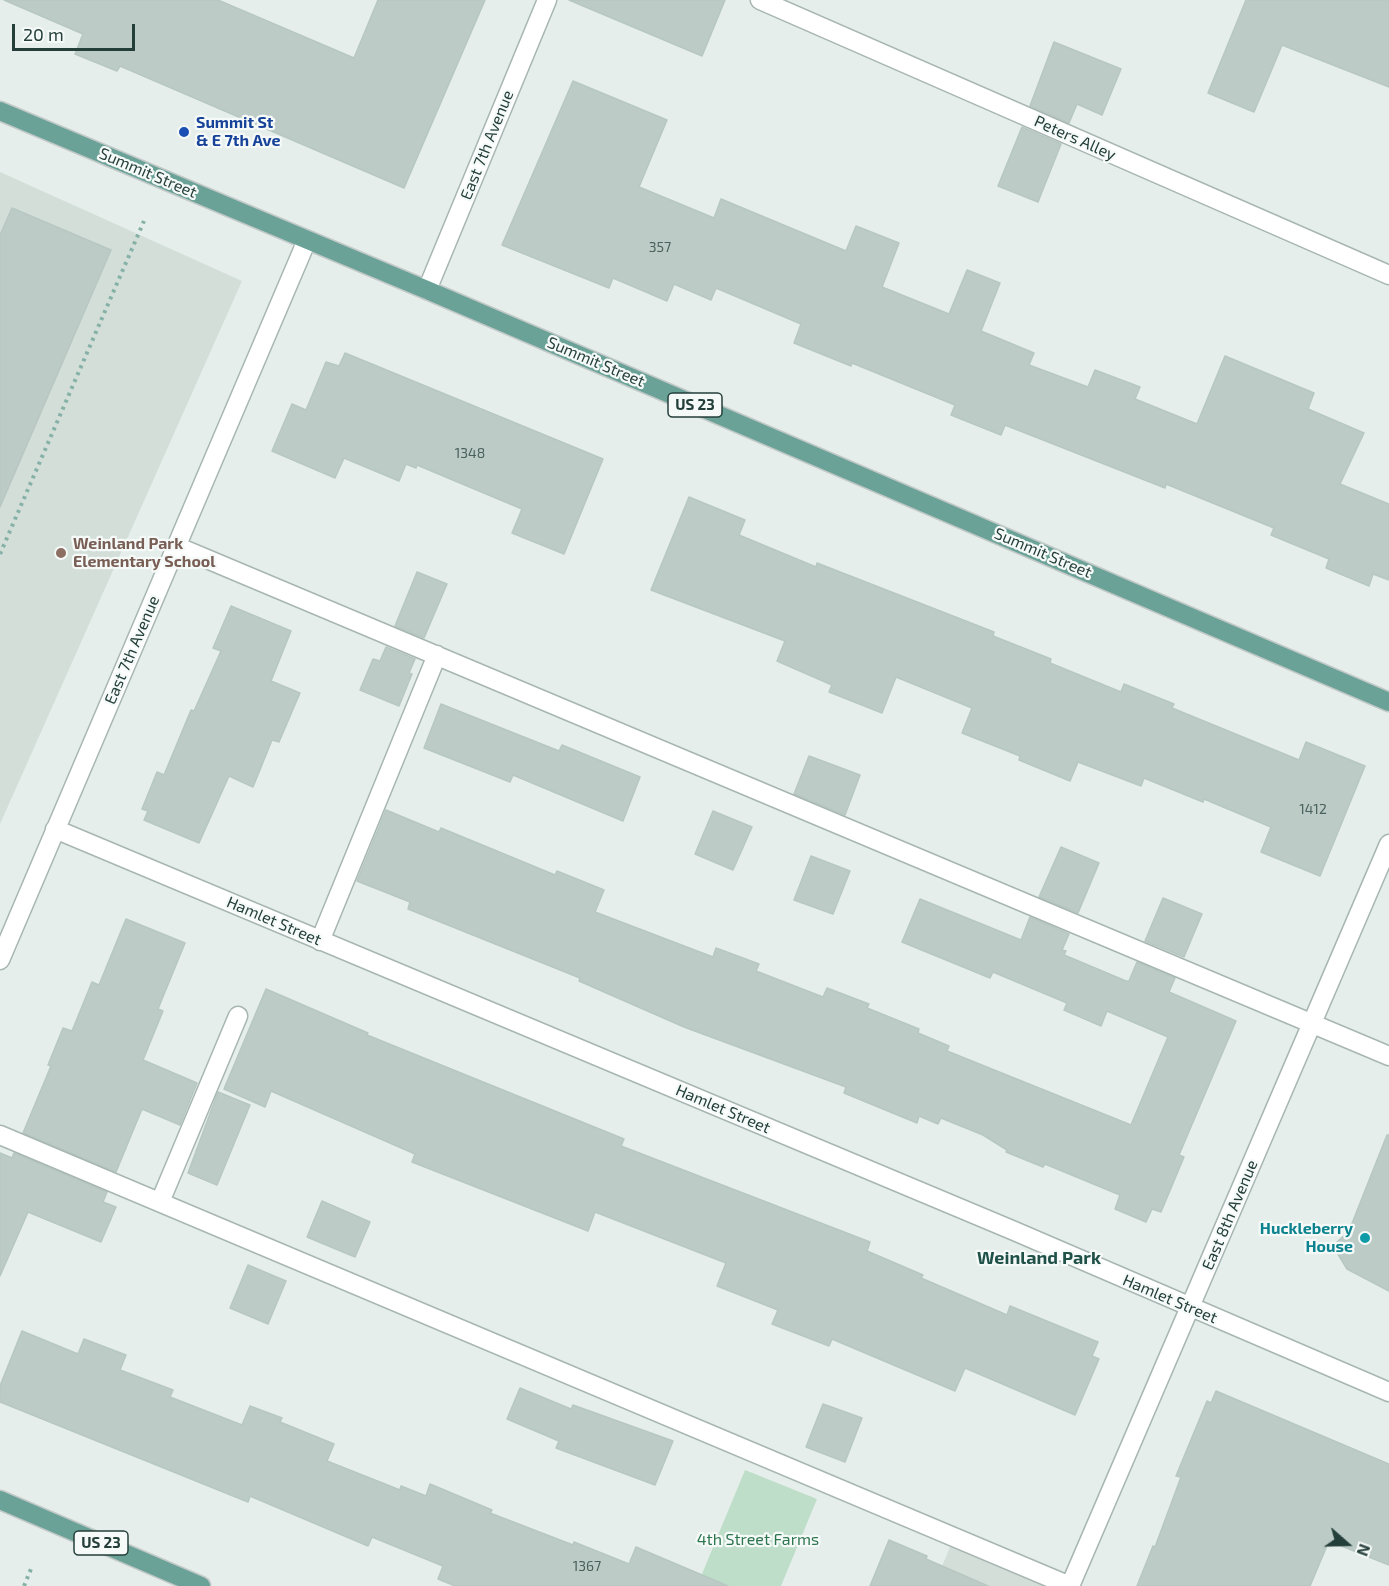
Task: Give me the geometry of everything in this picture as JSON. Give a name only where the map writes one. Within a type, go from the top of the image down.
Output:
[{"type":"main road","name":"Summit Street","points":[[0,111],[427,290],[1389,702]]},
{"type":"main road","name":"US 23","points":[[0,1500],[201,1586]]},
{"type":"street","name":"East 7th Avenue","points":[[427,290],[547,0]]},
{"type":"street","name":"Peters Alley","points":[[760,0],[1389,275]]},
{"type":"street","name":"East 7th Avenue","points":[[0,960],[307,240]]},
{"type":"street","points":[[176,546],[1313,1022],[1389,1056]]},
{"type":"street","points":[[320,941],[436,655]]},
{"type":"street","name":"Hamlet Street","points":[[55,830],[1012,1230],[1389,1392]]},
{"type":"street","name":"East 8th Avenue","points":[[1070,1586],[1389,844]]},
{"type":"street","points":[[160,1202],[238,1016]]},
{"type":"street","points":[[0,1134],[1070,1586]]},
{"type":"path","points":[[0,554],[144,221]]},
{"type":"path","points":[[24,1586],[31,1569]]},
{"type":"shaded area","name":"Weinland Park Elementary School","points":[[0,172],[242,281],[0,824]]},
{"type":"shaded area","points":[[954,1537],[1070,1586],[934,1586]]},
{"type":"green space","name":"4th Street Farms","points":[[745,1470],[817,1499],[781,1586],[697,1586]]},
{"type":"building","points":[[4,0],[218,0],[354,58],[378,0],[485,0],[404,188],[120,66],[117,71],[75,54],[83,34]]},
{"type":"building","points":[[569,0],[725,0],[702,56]]},
{"type":"building","points":[[1246,0],[1389,0],[1389,87],[1282,45],[1254,112],[1208,93]]},
{"type":"building","points":[[1054,42],[1121,69],[1102,115],[1077,104],[1069,123],[1030,106]]},
{"type":"building","points":[[573,81],[667,120],[639,187],[714,218],[721,199],[846,251],[856,226],[899,243],[882,287],[949,314],[967,270],[1000,283],[981,331],[1034,353],[1029,365],[1088,387],[1095,370],[1140,387],[1135,399],[1197,424],[1225,356],[1314,393],[1308,409],[1364,433],[1340,484],[1389,504],[1389,580],[1373,574],[1369,586],[1326,568],[1329,559],[1271,535],[1274,528],[1166,484],[1165,488],[1005,425],[1001,435],[951,415],[955,405],[852,363],[851,366],[794,343],[801,324],[716,288],[711,300],[674,284],[667,301],[613,278],[609,288],[502,245]]},
{"type":"building","points":[[1022,127],[1061,144],[1038,202],[998,186]]},
{"type":"building","points":[[12,208],[111,250],[0,507],[0,235]]},
{"type":"building","points":[[345,353],[603,459],[564,554],[512,533],[522,509],[417,465],[416,468],[406,464],[399,481],[344,458],[335,478],[272,451],[292,404],[306,410],[326,362],[339,366]]},
{"type":"building","points":[[689,497],[745,520],[739,535],[816,567],[817,563],[994,632],[993,636],[1051,659],[1050,663],[1121,692],[1124,684],[1174,704],[1172,708],[1299,760],[1306,742],[1365,766],[1320,876],[1261,852],[1271,827],[1204,799],[1203,802],[1144,778],[1141,786],[1078,762],[1070,781],[1019,760],[1020,756],[962,733],[972,708],[896,677],[882,713],[829,692],[832,685],[777,661],[785,641],[651,590]]},
{"type":"building","points":[[417,572],[447,584],[424,638],[395,626]]},
{"type":"building","points":[[231,606],[291,631],[271,681],[300,693],[279,742],[272,740],[253,787],[229,776],[199,843],[144,820],[148,811],[142,809],[157,772],[164,775],[191,710],[194,711],[221,651],[213,648]]},
{"type":"building","points":[[386,647],[415,659],[409,673],[412,674],[399,706],[360,690],[373,659],[380,661]]},
{"type":"building","points":[[441,704],[559,751],[562,745],[640,777],[623,821],[513,775],[510,782],[424,748]]},
{"type":"building","points":[[809,756],[860,775],[845,815],[794,794]]},
{"type":"building","points":[[386,810],[439,832],[441,828],[555,875],[557,871],[604,890],[595,912],[713,957],[716,948],[759,964],[756,971],[823,997],[827,988],[869,1004],[867,1008],[919,1029],[918,1033],[949,1046],[947,1051],[1131,1125],[1168,1037],[1107,1011],[1101,1026],[1064,1010],[1067,1003],[993,972],[990,978],[902,942],[920,899],[1021,940],[1030,917],[1069,934],[1062,950],[1066,951],[1064,955],[1126,981],[1129,981],[1137,962],[1175,978],[1169,992],[1236,1021],[1179,1155],[1184,1157],[1161,1212],[1152,1209],[1146,1222],[1115,1209],[1120,1195],[1045,1164],[1043,1167],[1006,1152],[1007,1150],[983,1135],[941,1118],[938,1124],[919,1116],[917,1123],[844,1093],[846,1087],[684,1027],[579,981],[580,978],[408,909],[410,902],[357,881]]},
{"type":"building","points":[[713,811],[752,827],[733,870],[695,854]]},
{"type":"building","points":[[1061,847],[1099,863],[1078,913],[1039,897]]},
{"type":"building","points":[[811,856],[850,871],[833,914],[794,900]]},
{"type":"building","points":[[1163,898],[1202,914],[1184,957],[1145,941]]},
{"type":"building","points":[[126,919],[185,943],[158,1009],[163,1011],[143,1060],[197,1083],[180,1125],[142,1109],[116,1172],[23,1133],[51,1066],[48,1065],[63,1028],[72,1031],[92,982],[99,985]]},
{"type":"building","points":[[266,989],[368,1033],[367,1035],[624,1139],[621,1146],[870,1242],[867,1251],[923,1275],[921,1278],[1007,1315],[1010,1306],[1098,1342],[1092,1356],[1099,1359],[1075,1415],[965,1368],[955,1391],[832,1339],[829,1346],[772,1324],[778,1310],[717,1286],[726,1263],[595,1212],[588,1231],[412,1162],[415,1154],[271,1091],[265,1107],[224,1089]]},
{"type":"building","points":[[218,1092],[250,1105],[217,1185],[188,1173]]},
{"type":"building","name":"Huckleberry House","points":[[1387,1135],[1389,1135],[1389,1291],[1347,1269],[1336,1251],[1337,1242],[1349,1231]]},
{"type":"building","points":[[0,1153],[12,1158],[14,1153],[107,1192],[103,1202],[116,1207],[101,1242],[28,1212],[0,1276]]},
{"type":"building","points":[[322,1201],[370,1222],[355,1257],[307,1237]]},
{"type":"building","points":[[248,1265],[286,1281],[268,1324],[230,1308]]},
{"type":"building","points":[[22,1331],[78,1354],[84,1339],[126,1355],[120,1370],[173,1390],[170,1397],[242,1425],[250,1406],[282,1418],[280,1422],[334,1444],[327,1461],[400,1490],[401,1486],[426,1496],[430,1484],[492,1510],[490,1513],[573,1545],[574,1542],[629,1564],[636,1547],[728,1586],[455,1586],[438,1579],[443,1566],[372,1537],[368,1546],[250,1496],[248,1502],[0,1402],[0,1386]]},
{"type":"building","points":[[520,1388],[571,1409],[573,1405],[673,1441],[655,1485],[556,1448],[559,1441],[507,1419]]},
{"type":"building","points":[[1216,1391],[1389,1464],[1389,1565],[1329,1541],[1310,1586],[1137,1586],[1153,1546],[1155,1547],[1181,1477],[1176,1476],[1207,1401],[1211,1403]]},
{"type":"building","points":[[823,1404],[862,1418],[845,1462],[806,1447]]},
{"type":"building","points":[[889,1540],[927,1556],[926,1559],[988,1586],[870,1586]]},
{"type":"place","name":"Summit St & E 7th Ave","points":[[184,132]]},
{"type":"place","name":"Weinland Park Elementary School","points":[[61,553]]},
{"type":"place","name":"Huckleberry House","points":[[1365,1238]]},
{"type":"district","name":"Weinland Park","points":[[1039,1258]]}]
